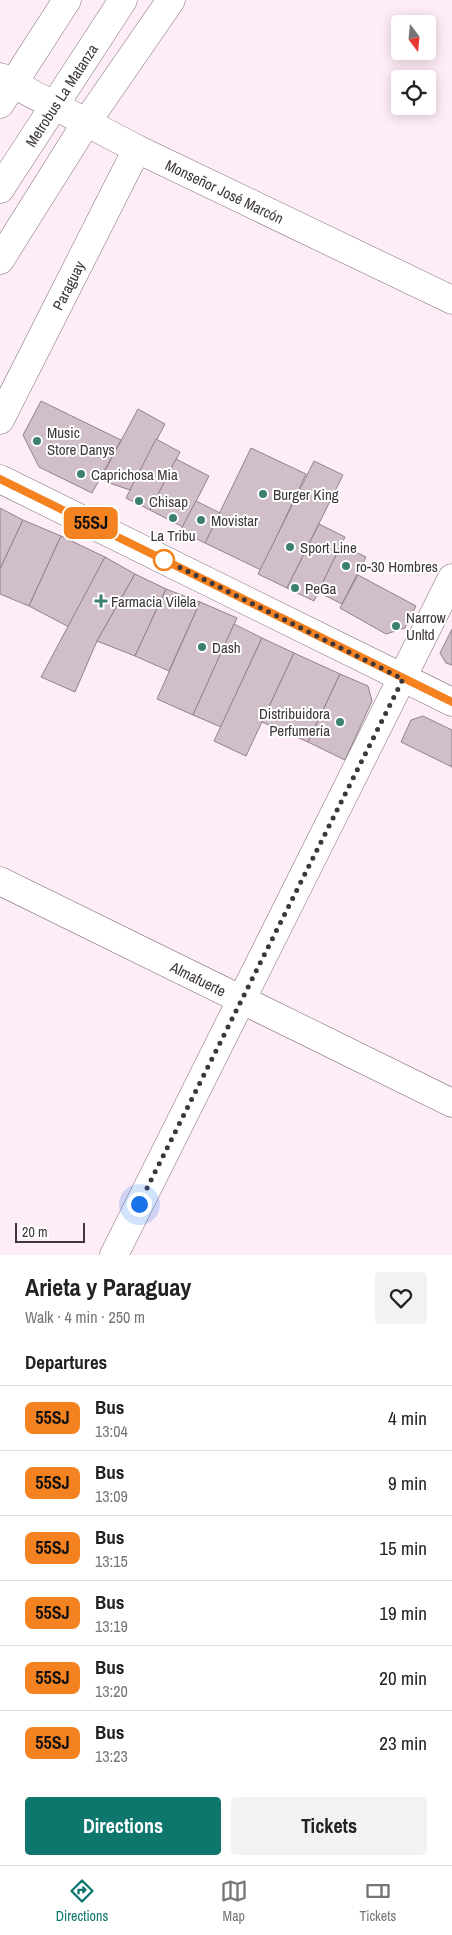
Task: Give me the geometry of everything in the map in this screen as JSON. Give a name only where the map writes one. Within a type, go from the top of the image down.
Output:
[{"type":"main road","points":[[4,88],[67,0]]},
{"type":"main road","name":"Metrobus La Matanza","points":[[0,189],[102,0]]},
{"type":"main road","name":"Metrobus La Matanza","points":[[0,156],[46,102],[123,0]]},
{"type":"main road","points":[[0,260],[86,123],[171,0]]},
{"type":"main road","name":"Monseñor José Marcón","points":[[4,88],[46,102],[137,149],[452,300]]},
{"type":"main road","name":"Paraguay","points":[[0,420],[137,149]]},
{"type":"main road","points":[[0,480],[65,510],[452,702]]},
{"type":"main road","points":[[114,1255],[452,578]]},
{"type":"main road","name":"Almafuerte","points":[[0,881],[452,1103]]},
{"type":"building","points":[[41,401],[121,440],[92,493],[39,467],[23,435]]},
{"type":"building","points":[[138,409],[165,424],[130,490],[100,480]]},
{"type":"building","points":[[156,439],[180,452],[150,510],[126,498]]},
{"type":"building","name":"Burger King","points":[[251,448],[306,474],[261,570],[205,543]]},
{"type":"building","points":[[176,459],[209,476],[183,527],[150,510]]},
{"type":"building","name":"Sport Line","points":[[314,461],[343,475],[287,588],[258,574]]},
{"type":"building","name":"Movistar","points":[[196,501],[220,513],[205,543],[180,531]]},
{"type":"building","points":[[0,508],[23,520],[0,569]]},
{"type":"building","points":[[23,520],[61,536],[29,606],[0,594],[0,569]]},
{"type":"building","points":[[319,524],[345,537],[314,601],[287,588]]},
{"type":"building","points":[[61,536],[105,557],[69,627],[29,606]]},
{"type":"building","name":"ro-30 Hombres","points":[[341,545],[366,557],[342,604],[318,592]]},
{"type":"building","name":"Farmacia Vilela","points":[[105,557],[135,574],[97,641],[75,692],[41,677]]},
{"type":"building","points":[[135,574],[166,589],[135,656],[97,641]]},
{"type":"building","points":[[358,575],[416,606],[405,628],[386,634],[340,608]]},
{"type":"building","points":[[166,589],[200,602],[169,671],[135,656]]},
{"type":"building","name":"Dash","points":[[200,602],[237,618],[193,715],[157,699]]},
{"type":"building","points":[[234,624],[262,638],[221,727],[193,715]]},
{"type":"building","points":[[452,629],[452,665],[446,663],[440,653]]},
{"type":"building","points":[[262,638],[294,653],[246,756],[214,741]]},
{"type":"building","points":[[294,653],[340,674],[308,742],[262,722]]},
{"type":"building","name":"Distribuidora Perfumería","points":[[340,674],[368,686],[372,701],[345,760],[308,742]]},
{"type":"building","points":[[423,716],[452,730],[452,767],[401,742],[411,720]]},
{"type":"bus line","name":"55SJ","points":[[0,479],[452,702]]},
{"type":"place","name":"Music Store Danys","points":[[37,441]]},
{"type":"place","name":"Caprichosa Mia","points":[[81,474]]},
{"type":"place","name":"Burger King","points":[[263,494]]},
{"type":"place","name":"Chisap","points":[[139,501]]},
{"type":"place","name":"La Tribu","points":[[173,518]]},
{"type":"place","name":"Movistar","points":[[201,520]]},
{"type":"place","name":"Sport Line","points":[[290,547]]},
{"type":"place","name":"ro-30 Hombres","points":[[346,566]]},
{"type":"place","name":"PeGa","points":[[295,588]]},
{"type":"place","name":"Farmacia Vilela","points":[[101,601]]},
{"type":"place","name":"Narrow Unltd","points":[[396,626]]},
{"type":"place","name":"Dash","points":[[202,647]]},
{"type":"place","name":"Distribuidora Perfumería","points":[[340,722]]},
{"type":"route","points":[[139,1204],[403,679],[159,557],[164,560]]}]
